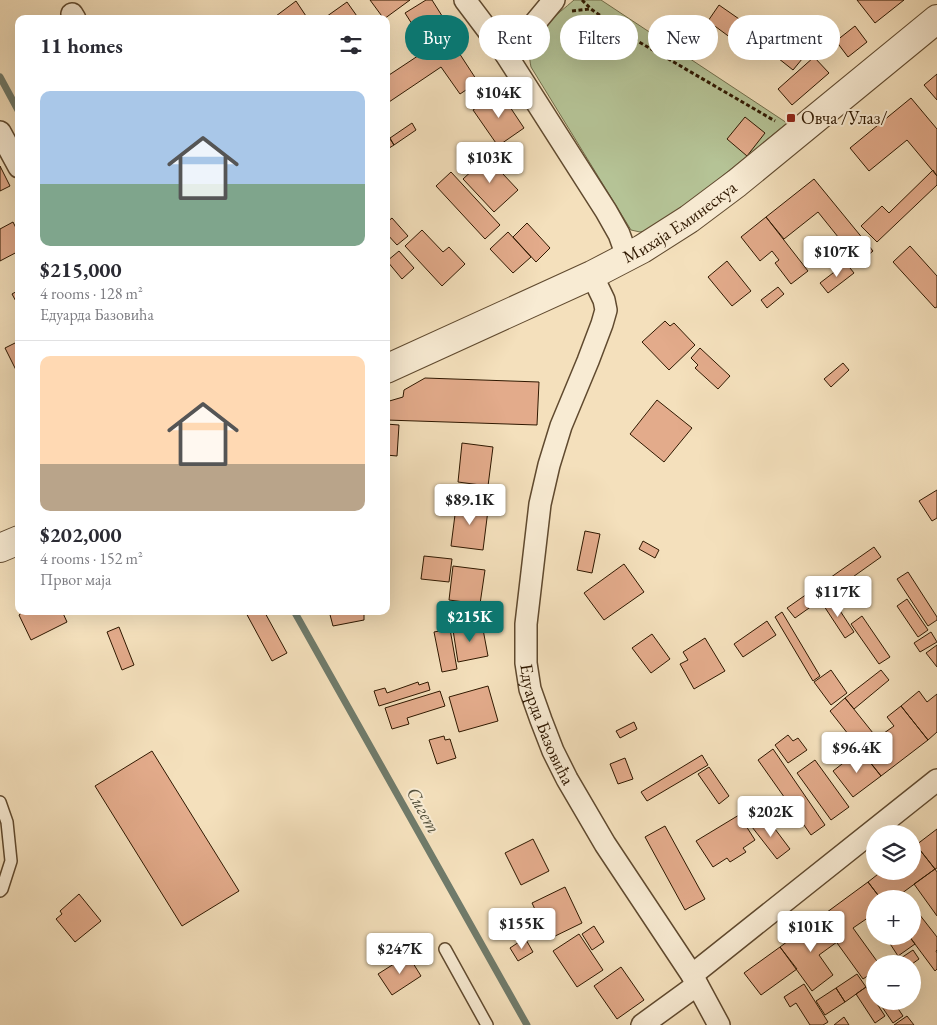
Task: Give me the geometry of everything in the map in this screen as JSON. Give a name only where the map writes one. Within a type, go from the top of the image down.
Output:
[{"type":"street","points":[[465,0],[479,19]]},
{"type":"street","points":[[542,15],[554,0]]},
{"type":"street","name":"Михаја Еминескуа","points":[[390,367],[592,275],[642,249],[689,219],[737,183],[937,20]]},
{"type":"street","points":[[509,60],[606,211],[619,234],[627,256]]},
{"type":"street","points":[[0,132],[15,160]]},
{"type":"street","name":"Едуарда Базовића","points":[[592,275],[604,300],[606,310],[588,361],[561,426],[540,504],[526,624],[526,663],[530,689],[553,751],[567,779],[605,844],[695,980],[719,1025]]},
{"type":"street","points":[[0,548],[15,542]]},
{"type":"street","points":[[642,1025],[937,780]]},
{"type":"lane","points":[[0,802],[7,822],[11,861],[0,891]]},
{"type":"lane","points":[[445,949],[487,1025]]},
{"type":"path","points":[[582,0],[591,9],[634,39],[797,134]]},
{"type":"green space","points":[[574,0],[601,0],[624,15],[560,15],[560,60],[638,60],[638,24],[648,31],[648,60],[692,60],[787,123],[704,191],[649,230],[640,232],[631,230],[531,67],[530,60],[550,60],[550,21]]},
{"type":"building","points":[[370,0],[410,0],[389,15],[381,15]]},
{"type":"building","points":[[426,0],[432,0],[441,15],[406,15],[405,13]]},
{"type":"building","points":[[857,0],[904,0],[875,23]]},
{"type":"building","points":[[296,1],[305,15],[277,15]]},
{"type":"building","points":[[347,2],[356,15],[329,15]]},
{"type":"building","points":[[719,5],[733,15],[728,15],[728,36],[718,28],[718,15],[712,15]]},
{"type":"building","points":[[855,26],[867,42],[848,57],[840,46],[840,38]]},
{"type":"building","points":[[412,60],[464,60],[478,82],[460,94],[441,67],[390,101],[390,74]]},
{"type":"building","points":[[780,60],[801,60],[793,70]]},
{"type":"building","points":[[811,60],[817,60],[829,73],[792,105],[778,89]]},
{"type":"building","points":[[937,74],[937,100],[924,85]]},
{"type":"building","points":[[500,92],[524,128],[498,146],[473,110]]},
{"type":"building","points":[[911,98],[937,129],[937,176],[907,140],[869,171],[850,148]]},
{"type":"building","points":[[745,117],[765,133],[747,156],[727,139]]},
{"type":"building","points":[[412,123],[416,130],[394,145],[390,138]]},
{"type":"building","points":[[390,139],[394,145],[390,148]]},
{"type":"building","points":[[487,157],[518,190],[494,212],[463,179]]},
{"type":"building","points":[[0,166],[10,186],[0,191]]},
{"type":"building","points":[[933,170],[937,176],[937,185],[877,242],[861,226],[882,206],[889,213]]},
{"type":"building","points":[[451,172],[500,225],[485,239],[436,186]]},
{"type":"building","points":[[814,179],[873,251],[859,263],[818,212],[784,239],[766,217]]},
{"type":"building","points":[[766,217],[808,271],[791,284],[775,263],[779,260],[772,251],[760,261],[741,237]]},
{"type":"building","points":[[392,218],[408,236],[397,245],[390,237],[390,220]]},
{"type":"building","points":[[13,222],[15,226],[15,253],[0,261],[0,229]]},
{"type":"building","points":[[527,223],[550,248],[536,262],[513,237]]},
{"type":"building","points":[[422,230],[443,252],[449,247],[465,264],[442,286],[405,246]]},
{"type":"building","points":[[508,232],[531,257],[513,273],[490,249]]},
{"type":"building","points":[[910,246],[937,276],[937,307],[935,308],[893,262]]},
{"type":"building","points":[[399,251],[414,268],[402,279],[390,265],[390,258]]},
{"type":"building","points":[[727,261],[751,291],[732,306],[708,277]]},
{"type":"building","points":[[846,263],[854,273],[828,293],[820,283]]},
{"type":"building","points":[[778,287],[784,294],[767,308],[761,300]]},
{"type":"building","points":[[665,321],[670,326],[674,323],[695,345],[669,370],[642,342]]},
{"type":"building","points":[[15,343],[15,368],[5,348]]},
{"type":"building","points":[[700,348],[730,376],[718,389],[695,368],[698,365],[691,358]]},
{"type":"building","points":[[843,363],[849,370],[831,387],[824,379]]},
{"type":"building","points":[[425,378],[539,382],[537,425],[390,420],[390,401],[403,397],[404,390]]},
{"type":"building","points":[[657,400],[692,428],[664,462],[630,434]]},
{"type":"building","points":[[390,424],[399,425],[397,456],[390,455]]},
{"type":"building","points":[[462,443],[493,447],[488,486],[458,482]]},
{"type":"building","points":[[937,490],[937,518],[932,521],[919,501]]},
{"type":"building","points":[[466,498],[479,500],[478,509],[488,510],[483,550],[451,546],[456,507],[465,508]]},
{"type":"building","points":[[585,531],[600,534],[592,573],[577,570]]},
{"type":"building","points":[[643,541],[659,550],[655,558],[639,549]]},
{"type":"building","points":[[874,547],[881,557],[795,618],[787,608]]},
{"type":"building","points":[[424,556],[452,559],[449,582],[421,579]]},
{"type":"building","points":[[624,564],[644,592],[604,620],[584,593]]},
{"type":"building","points":[[453,566],[485,570],[480,604],[449,600]]},
{"type":"building","points":[[908,572],[937,617],[937,620],[928,626],[897,579]]},
{"type":"building","points":[[831,597],[854,632],[845,638],[822,603]]},
{"type":"building","points":[[907,599],[928,630],[918,637],[897,606]]},
{"type":"building","points":[[782,612],[820,676],[813,681],[775,617]]},
{"type":"building","points":[[19,615],[64,615],[67,622],[31,640]]},
{"type":"building","points":[[247,615],[266,615],[287,653],[272,661]]},
{"type":"building","points":[[330,615],[364,615],[364,620],[333,626]]},
{"type":"building","points":[[862,616],[890,657],[879,664],[851,624]]},
{"type":"building","points":[[767,621],[776,635],[743,657],[734,644]]},
{"type":"building","points":[[482,624],[488,656],[458,662],[453,630]]},
{"type":"building","points":[[119,627],[134,665],[122,670],[107,632]]},
{"type":"building","points":[[450,629],[457,669],[442,672],[434,632]]},
{"type":"building","points":[[931,632],[937,642],[920,652],[914,643]]},
{"type":"building","points":[[652,634],[670,659],[651,673],[632,648]]},
{"type":"building","points":[[705,638],[725,671],[694,689],[680,664],[688,660],[683,652]]},
{"type":"building","points":[[937,645],[937,667],[926,653]]},
{"type":"building","points":[[831,670],[847,693],[831,705],[814,682]]},
{"type":"building","points":[[881,670],[889,680],[854,709],[845,698]]},
{"type":"building","points":[[418,682],[419,685],[428,682],[430,690],[379,706],[374,691],[385,688],[387,693]]},
{"type":"building","points":[[488,686],[498,721],[459,732],[449,697]]},
{"type":"building","points":[[440,691],[445,706],[407,718],[409,724],[392,729],[385,708]]},
{"type":"building","points":[[919,691],[927,702],[937,694],[937,732],[928,740],[901,706]]},
{"type":"building","points":[[845,698],[877,738],[894,726],[887,717],[901,706],[928,740],[881,776],[830,711]]},
{"type":"building","points":[[634,722],[637,729],[620,738],[616,731]]},
{"type":"building","points":[[788,735],[793,741],[798,738],[807,750],[788,763],[775,745]]},
{"type":"building","points":[[444,736],[445,740],[450,739],[456,758],[437,764],[429,740]]},
{"type":"building","points":[[773,749],[825,825],[811,835],[758,760]]},
{"type":"building","points":[[860,750],[881,776],[853,797],[833,771]]},
{"type":"building","points":[[152,751],[239,891],[182,926],[95,786]]},
{"type":"building","points":[[702,755],[708,765],[647,801],[641,792]]},
{"type":"building","points":[[625,758],[633,779],[618,784],[610,764]]},
{"type":"building","points":[[815,760],[849,807],[831,820],[797,773]]},
{"type":"building","points":[[709,767],[729,796],[719,804],[698,774]]},
{"type":"building","points":[[739,815],[755,840],[743,848],[746,852],[730,862],[727,858],[713,867],[696,841]]},
{"type":"building","points":[[766,817],[790,849],[777,859],[752,827]]},
{"type":"building","points":[[665,826],[705,899],[685,910],[645,837]]},
{"type":"building","points":[[937,829],[937,868],[935,869],[921,851],[921,841]]},
{"type":"building","points":[[533,839],[549,871],[521,885],[505,853]]},
{"type":"building","points":[[921,851],[935,869],[921,879]]},
{"type":"building","points":[[935,869],[937,872],[937,916],[921,894],[921,890],[918,890],[914,884]]},
{"type":"building","points":[[871,880],[920,880],[906,890],[874,890],[868,882]]},
{"type":"building","points":[[868,882],[874,890],[866,890],[866,919],[853,928],[872,955],[866,955],[866,977],[863,979],[819,918]]},
{"type":"building","points":[[565,887],[582,923],[549,939],[532,903]]},
{"type":"building","points":[[79,894],[101,921],[75,942],[56,919],[62,914],[60,911]]},
{"type":"building","points":[[535,917],[543,931],[530,939],[522,925]]},
{"type":"building","points":[[921,917],[937,937],[937,969],[935,971],[916,945],[921,945]]},
{"type":"building","points":[[819,918],[837,942],[819,955],[833,975],[812,991],[780,947]]},
{"type":"building","points":[[594,926],[604,942],[592,950],[582,934]]},
{"type":"building","points":[[579,934],[603,970],[577,987],[553,951]]},
{"type":"building","points":[[525,938],[533,952],[518,961],[510,948]]},
{"type":"building","points":[[891,945],[914,945],[899,955],[897,955]]},
{"type":"building","points":[[780,947],[797,969],[761,995],[744,973]]},
{"type":"building","points":[[913,950],[916,955],[906,955]]},
{"type":"building","points":[[408,955],[421,976],[392,995],[378,974]]},
{"type":"building","points":[[621,967],[644,1000],[617,1019],[594,986]]},
{"type":"building","points":[[857,974],[866,987],[845,1002],[836,988]]},
{"type":"building","points":[[804,984],[828,1022],[823,1025],[810,1025],[796,1003],[790,1007],[784,997]]},
{"type":"building","points":[[866,987],[866,1009],[856,994]]},
{"type":"building","points":[[836,988],[845,1002],[825,1015],[816,1001]]},
{"type":"building","points":[[866,1010],[881,1010],[885,1016],[875,1023]]},
{"type":"building","points":[[884,1010],[899,1010],[903,1016],[893,1023]]},
{"type":"building","points":[[907,1016],[914,1025],[894,1025]]},
{"type":"building","points":[[844,1017],[849,1025],[834,1025]]},
{"type":"waterway","name":"Сигет","points":[[0,77],[15,105]]},
{"type":"waterway","name":"Сигет","points":[[296,615],[527,1025]]},
{"type":"place","name":"Овча /Улаз/","points":[[791,118]]}]
